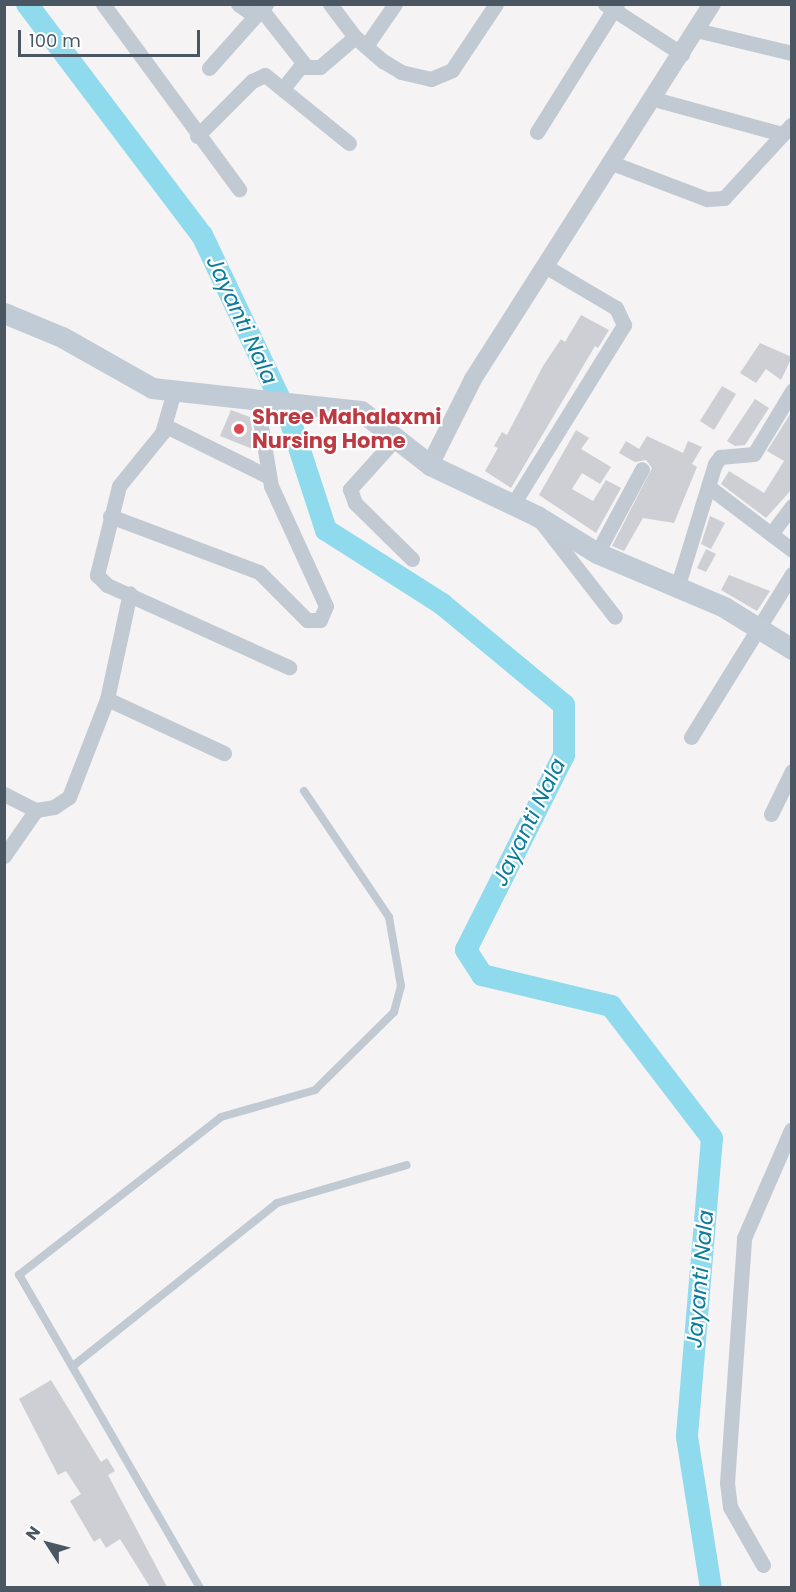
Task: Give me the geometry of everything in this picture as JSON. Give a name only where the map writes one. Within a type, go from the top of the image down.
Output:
[{"type":"main road","points":[[4,313],[62,337],[152,388],[257,402],[361,411],[430,465],[537,516],[597,553],[757,626],[792,649]]},
{"type":"street","points":[[103,4],[197,136],[239,189]]},
{"type":"street","points":[[238,4],[261,10],[305,65],[313,68],[326,64],[360,41],[395,4]]},
{"type":"street","points":[[330,4],[360,41],[401,72],[421,79],[444,76],[496,4]]},
{"type":"street","points":[[430,465],[473,379],[654,99],[712,4]]},
{"type":"street","points":[[537,132],[612,6],[682,54]]},
{"type":"street","points":[[209,68],[261,10]]},
{"type":"street","points":[[696,30],[792,53]]},
{"type":"street","points":[[284,87],[305,65]]},
{"type":"street","points":[[197,136],[252,81],[270,76],[349,143]]},
{"type":"street","points":[[612,163],[707,198],[724,198],[787,129],[654,99]]},
{"type":"street","points":[[513,504],[624,326],[616,308],[545,267]]},
{"type":"street","points":[[174,391],[166,426],[124,477],[110,516],[97,575],[130,593],[289,668]]},
{"type":"street","points":[[677,588],[720,457],[754,454],[792,391]]},
{"type":"street","points":[[110,516],[259,572],[307,620],[320,620],[326,606],[268,477],[257,402]]},
{"type":"street","points":[[166,426],[268,477]]},
{"type":"street","points":[[396,438],[350,489],[355,503],[412,559]]},
{"type":"street","points":[[597,553],[642,469]]},
{"type":"street","points":[[709,487],[792,550]]},
{"type":"street","points":[[771,534],[792,506]]},
{"type":"street","points":[[537,516],[615,617]]},
{"type":"street","points":[[691,737],[757,626],[792,574]]},
{"type":"street","points":[[4,794],[36,810],[54,807],[69,797],[107,699],[130,593]]},
{"type":"street","points":[[107,699],[224,753]]},
{"type":"street","points":[[771,814],[792,771]]},
{"type":"street","points":[[4,856],[36,810]]},
{"type":"street","points":[[763,1564],[730,1507],[727,1483],[744,1238],[791,1130]]},
{"type":"lane","points":[[200,1587],[19,1275],[221,1117],[315,1090],[386,1023],[400,998],[389,917],[304,791]]},
{"type":"lane","points":[[73,1366],[277,1203],[407,1165]]},
{"type":"building","points":[[581,315],[609,330],[598,348],[595,346],[511,488],[485,471],[498,448],[494,446],[502,432],[507,435],[543,366],[561,339],[565,342]]},
{"type":"building","points":[[760,343],[792,357],[781,380],[766,369],[756,383],[740,373]]},
{"type":"building","points":[[722,386],[736,394],[714,430],[700,421]]},
{"type":"building","points":[[755,399],[769,408],[745,445],[735,446],[727,441]]},
{"type":"building","points":[[231,410],[250,417],[255,450],[220,436]]},
{"type":"building","points":[[792,411],[792,489],[766,518],[721,484],[729,471],[764,493],[784,461],[767,451]]},
{"type":"building","points":[[576,430],[589,438],[581,449],[611,467],[600,484],[582,473],[572,489],[593,501],[606,480],[621,488],[596,533],[539,495]]},
{"type":"building","points":[[647,436],[683,453],[688,441],[702,447],[692,464],[697,467],[674,523],[643,518],[624,551],[612,546],[652,468],[646,460],[635,462],[619,453],[626,441],[639,449]]},
{"type":"building","points":[[710,516],[725,523],[711,549],[701,544]]},
{"type":"building","points":[[706,549],[716,554],[706,572],[697,568]]},
{"type":"building","points":[[729,575],[770,591],[757,611],[721,590]]},
{"type":"building","points":[[51,1380],[101,1462],[107,1458],[115,1471],[108,1475],[167,1587],[150,1587],[120,1539],[106,1548],[100,1538],[94,1542],[70,1501],[81,1494],[66,1471],[58,1475],[19,1399]]},
{"type":"waterway","name":"Jayanti Nala","points":[[27,4],[202,235],[290,420],[326,530],[442,604],[564,705],[564,755],[466,950],[482,975],[611,1006],[712,1138],[687,1437],[711,1588]]},
{"type":"place","name":"Shree Mahalaxmi Nursing Home","points":[[239,429]]}]
